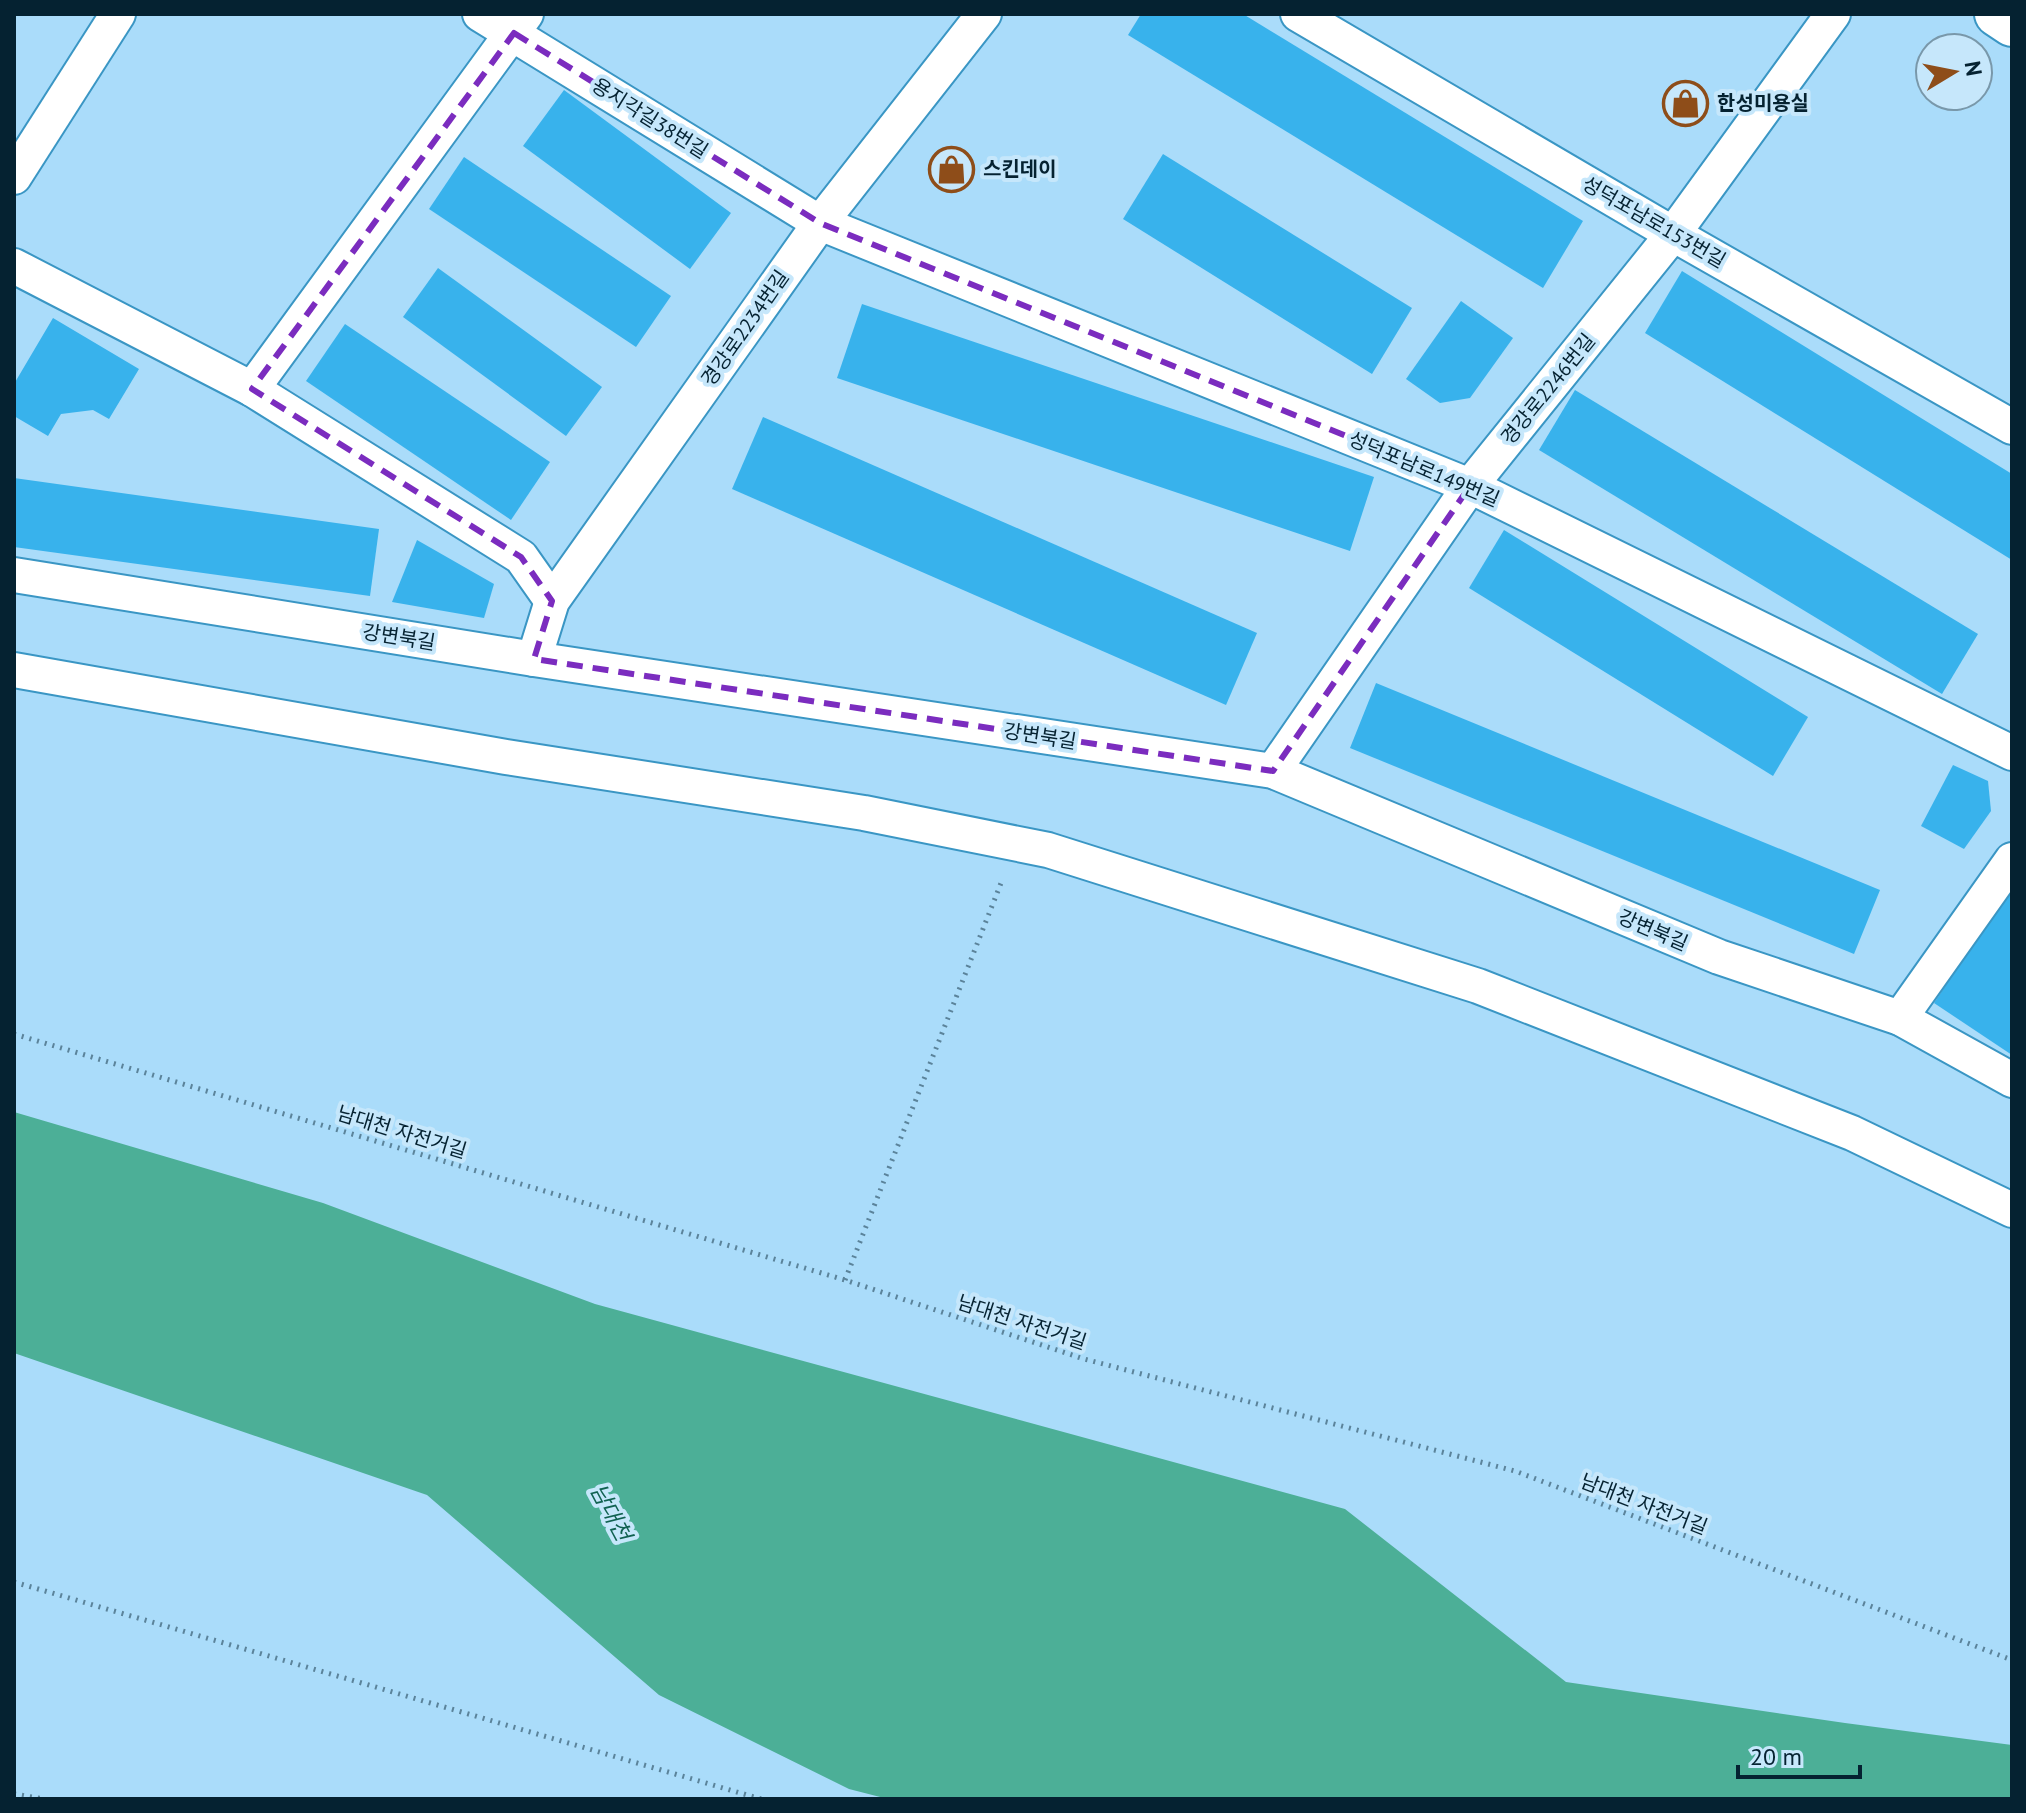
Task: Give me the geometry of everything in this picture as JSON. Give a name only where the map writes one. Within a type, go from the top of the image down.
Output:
[{"type":"street","points":[[14,177],[118,14]]},
{"type":"street","name":"용지각길38번길","points":[[480,14],[520,23],[820,223]]},
{"type":"street","name":"경강로2234번길","points":[[534,659],[552,601],[820,223],[984,14]]},
{"type":"street","name":"성덕포남로153번길","points":[[1298,14],[1673,234],[2012,427]]},
{"type":"street","name":"경강로2246번길","points":[[1273,771],[1470,486],[1673,234],[1833,14]]},
{"type":"street","points":[[1997,14],[2012,24]]},
{"type":"street","points":[[252,389],[520,23]]},
{"type":"street","name":"성덕포남로149번길","points":[[820,223],[1470,486],[2012,753]]},
{"type":"street","points":[[14,266],[252,389],[521,557],[552,601]]},
{"type":"street","name":"강변북길","points":[[14,575],[534,659],[1273,771],[1719,957],[1900,1018],[2012,1080]]},
{"type":"street","points":[[14,670],[506,757],[864,813],[1048,850],[1478,986],[1852,1133],[2012,1210]]},
{"type":"street","points":[[1900,1018],[2012,860]]},
{"type":"path","points":[[845,1280],[1017,844]]},
{"type":"path","name":"남대천 자전거길","points":[[14,1034],[845,1280],[1084,1359],[1515,1471],[2012,1660]]},
{"type":"path","points":[[14,1582],[761,1799]]},
{"type":"path","points":[[14,1794],[44,1799]]},
{"type":"highlighted area","points":[[514,33],[820,223],[1470,486],[1273,771],[534,659],[552,601],[521,557],[252,389]]},
{"type":"water","name":"남대천","points":[[14,1112],[323,1203],[595,1304],[1345,1509],[1566,1682],[2012,1745],[2012,1799],[888,1799],[849,1789],[659,1695],[427,1495],[14,1353]]},
{"type":"building","points":[[1141,14],[1243,14],[1583,221],[1543,288],[1128,35]]},
{"type":"building","points":[[564,90],[731,213],[690,269],[523,146]]},
{"type":"building","points":[[1163,154],[1412,308],[1372,374],[1123,219]]},
{"type":"building","points":[[464,157],[671,296],[636,347],[429,209]]},
{"type":"building","points":[[438,268],[602,387],[566,436],[403,317]]},
{"type":"building","points":[[1682,271],[2012,474],[2012,560],[1645,333]]},
{"type":"building","points":[[1461,301],[1513,338],[1470,398],[1440,403],[1406,379]]},
{"type":"building","points":[[862,304],[1374,477],[1350,551],[837,378]]},
{"type":"building","points":[[53,318],[139,369],[109,419],[93,410],[61,414],[48,436],[14,416],[14,384]]},
{"type":"building","points":[[345,324],[550,462],[511,520],[306,381]]},
{"type":"building","points":[[1575,390],[1978,634],[1942,694],[1539,450]]},
{"type":"building","points":[[763,417],[1257,633],[1226,705],[732,489]]},
{"type":"building","points":[[14,478],[379,529],[370,596],[14,547]]},
{"type":"building","points":[[1504,530],[1808,717],[1773,776],[1469,588]]},
{"type":"building","points":[[417,540],[494,584],[484,618],[392,602]]},
{"type":"building","points":[[1376,683],[1880,890],[1854,954],[1350,748]]},
{"type":"building","points":[[1953,765],[1988,781],[1991,811],[1964,849],[1921,826]]},
{"type":"building","points":[[2012,886],[2012,1055],[1934,1003]]},
{"type":"place","name":"한성미용실","points":[[1686,103]]},
{"type":"place","name":"스킨데이","points":[[952,169]]}]
